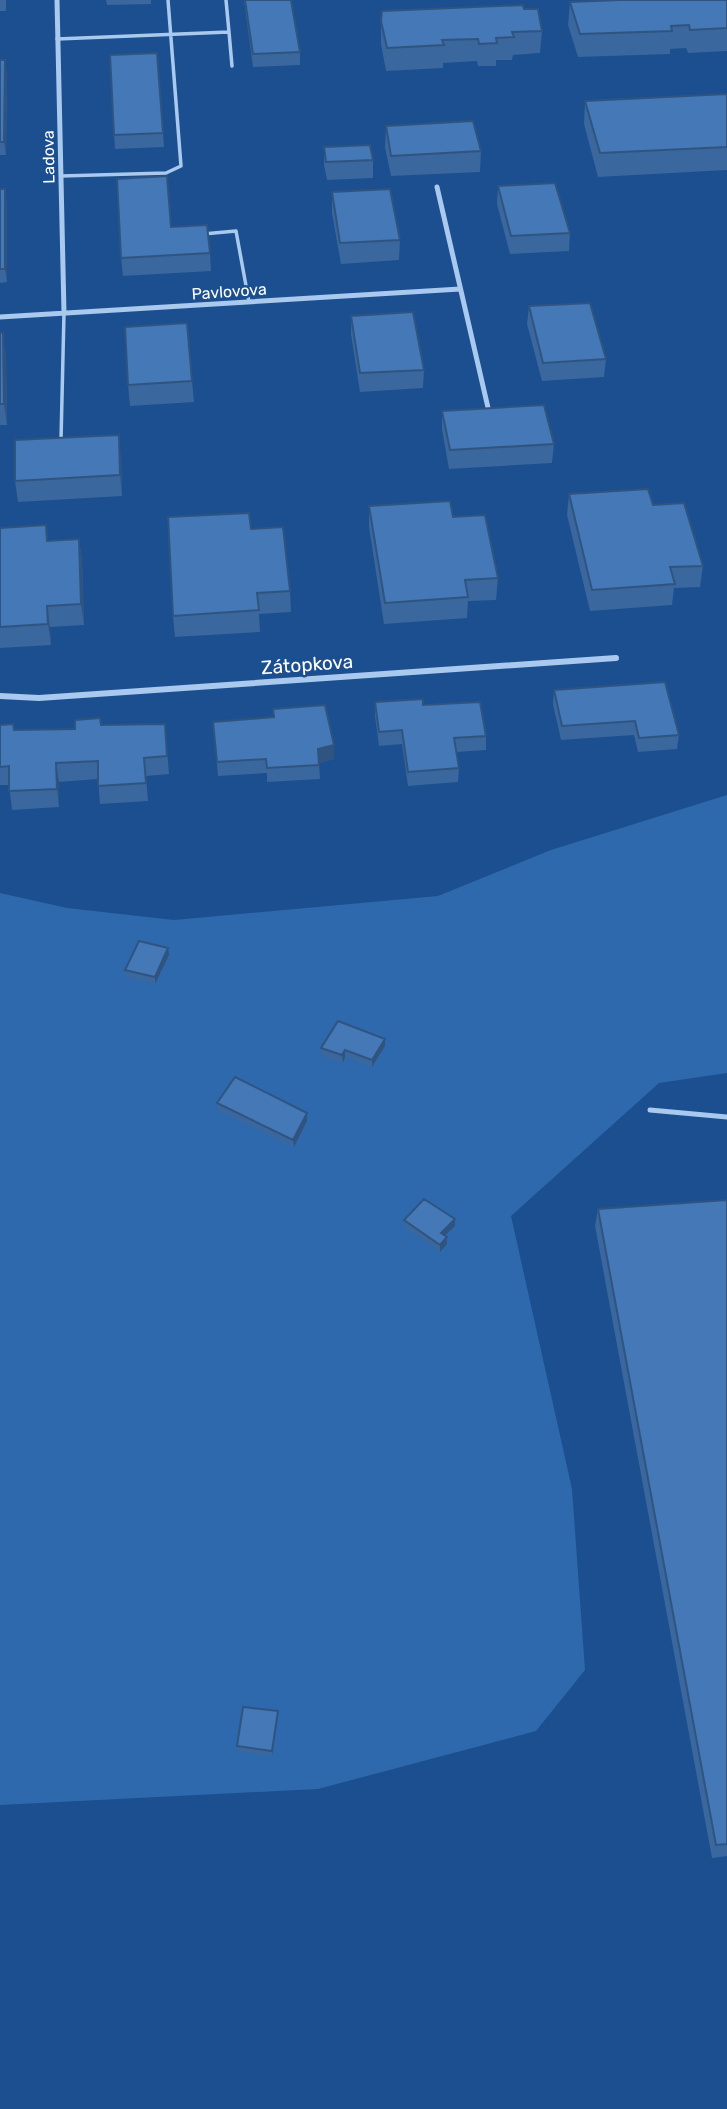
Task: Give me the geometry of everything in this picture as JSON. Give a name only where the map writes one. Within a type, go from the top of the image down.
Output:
[{"type":"street","name":"Ladova","points":[[57,0],[64,313]]},
{"type":"street","points":[[437,187],[489,412]]},
{"type":"street","name":"Pavlovova","points":[[0,317],[460,289]]},
{"type":"street","name":"Zátopkova","points":[[0,695],[39,698],[616,658]]},
{"type":"lane","points":[[61,176],[166,173],[181,166],[168,0]]},
{"type":"lane","points":[[226,0],[232,66]]},
{"type":"lane","points":[[57,39],[229,32]]},
{"type":"lane","points":[[194,235],[236,231],[249,302]]},
{"type":"lane","points":[[61,440],[64,313]]},
{"type":"lane","points":[[650,1110],[727,1117]]},
{"type":"shaded area","points":[[727,795],[727,1073],[659,1083],[511,1216],[572,1489],[585,1670],[536,1731],[318,1789],[0,1805],[0,893],[67,908],[174,920],[438,896],[551,850]]},
{"type":"building","points":[[245,0],[291,0],[300,52],[253,54]]},
{"type":"building","points":[[727,0],[727,28],[690,30],[689,25],[671,26],[672,31],[580,34],[570,2]]},
{"type":"building","points":[[523,5],[524,9],[538,9],[542,31],[512,32],[514,37],[496,38],[497,43],[479,44],[478,39],[442,40],[444,45],[387,48],[381,21],[382,11]]},
{"type":"building","points":[[157,53],[163,133],[114,135],[110,55]]},
{"type":"building","points":[[0,60],[5,60],[4,142],[0,142]]},
{"type":"building","points":[[727,94],[727,147],[600,153],[585,101]]},
{"type":"building","points":[[473,121],[481,151],[391,156],[386,126]]},
{"type":"building","points":[[370,145],[373,160],[326,162],[324,147]]},
{"type":"building","points":[[167,176],[171,227],[207,225],[210,253],[121,258],[117,179]]},
{"type":"building","points":[[555,183],[570,233],[511,236],[498,186]]},
{"type":"building","points":[[0,189],[5,189],[5,269],[0,269]]},
{"type":"building","points":[[390,189],[400,240],[340,243],[332,192]]},
{"type":"building","points":[[590,303],[606,359],[543,363],[529,306]]},
{"type":"building","points":[[413,312],[424,370],[360,373],[351,316]]},
{"type":"building","points":[[187,323],[192,381],[128,385],[125,327]]},
{"type":"building","points":[[0,333],[3,333],[4,404],[0,404]]},
{"type":"building","points":[[544,405],[554,444],[450,450],[442,411]]},
{"type":"building","points":[[119,435],[120,475],[15,481],[15,440]]},
{"type":"building","points":[[648,489],[653,505],[684,503],[703,566],[670,567],[675,584],[592,590],[569,494]]},
{"type":"building","points":[[450,501],[453,517],[485,515],[498,578],[465,580],[468,597],[385,603],[369,506]]},
{"type":"building","points":[[249,513],[251,529],[283,527],[290,591],[257,593],[259,610],[173,616],[168,517]]},
{"type":"building","points":[[46,525],[47,541],[79,539],[81,604],[47,606],[48,624],[0,627],[0,528]]},
{"type":"building","points":[[665,682],[679,735],[639,738],[635,721],[562,726],[554,690]]},
{"type":"building","points":[[423,699],[423,705],[480,702],[486,736],[454,738],[459,768],[408,772],[402,730],[379,732],[375,702]]},
{"type":"building","points":[[325,705],[334,745],[318,749],[319,765],[267,768],[266,759],[217,762],[213,722],[274,717],[273,709]]},
{"type":"building","points":[[100,718],[101,725],[165,724],[167,756],[144,758],[146,783],[98,786],[98,761],[56,763],[57,789],[9,791],[9,766],[0,767],[0,725],[13,724],[14,730],[75,729],[75,720]]},
{"type":"building","points":[[139,941],[168,948],[155,977],[125,970]]},
{"type":"building","points":[[338,1021],[385,1039],[372,1060],[345,1050],[342,1055],[321,1048]]},
{"type":"building","points":[[235,1077],[307,1113],[293,1140],[217,1103]]},
{"type":"building","points":[[424,1199],[455,1219],[441,1233],[447,1237],[440,1245],[404,1220]]},
{"type":"building","points":[[727,1200],[727,1844],[716,1845],[598,1209]]},
{"type":"building","points":[[243,1707],[278,1711],[272,1751],[237,1746]]}]
